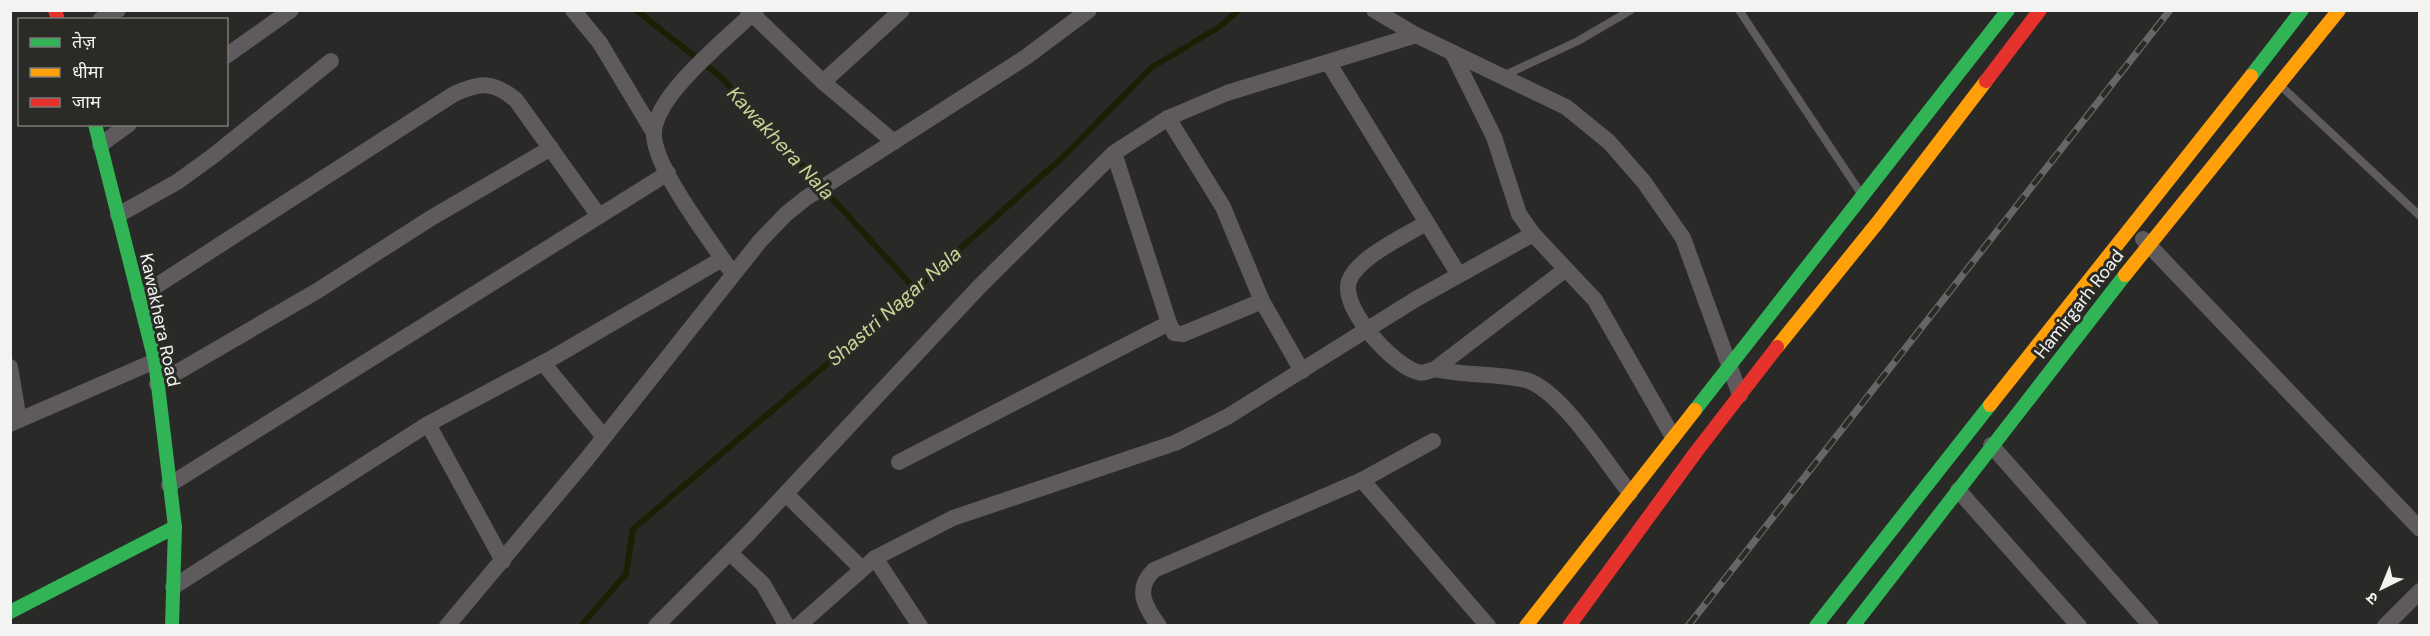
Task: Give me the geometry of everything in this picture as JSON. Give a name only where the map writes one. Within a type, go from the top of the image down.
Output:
[{"type":"street","points":[[104,18],[118,10]]},
{"type":"street","points":[[228,55],[291,10]]},
{"type":"street","points":[[573,10],[600,43],[654,133],[659,157],[680,195],[733,275]]},
{"type":"street","points":[[823,82],[902,10]]},
{"type":"street","points":[[447,626],[604,437],[760,241],[786,214],[806,198],[1026,57],[1089,10]]},
{"type":"street","points":[[1374,10],[1416,35],[1566,107],[1609,142],[1644,182],[1683,238],[1740,395]]},
{"type":"street","points":[[1526,626],[2008,10]]},
{"type":"street","points":[[1569,626],[1740,395],[1878,222],[2040,10]]},
{"type":"street","name":"Hamirgarh Road","points":[[1816,626],[1934,473],[2133,228],[2302,10]]},
{"type":"street","name":"Hamirgarh Road","points":[[1853,626],[1991,444],[2339,10]]},
{"type":"street","points":[[654,133],[658,117],[669,96],[752,12],[823,82],[894,142]]},
{"type":"street","points":[[656,626],[730,553],[978,288],[1114,153],[1168,118],[1236,90],[1416,35]]},
{"type":"street","points":[[1452,52],[1494,137],[1520,214],[1533,234],[1595,300],[1673,437]]},
{"type":"street","points":[[117,215],[177,182],[331,61]]},
{"type":"street","points":[[1328,62],[1459,275]]},
{"type":"street","points":[[138,297],[454,94],[474,85],[486,84],[508,93],[516,100],[599,216]]},
{"type":"street","points":[[1168,118],[1223,207],[1262,301],[1302,371]]},
{"type":"street","name":"Kawakhera Road","points":[[95,126],[155,362],[175,527],[172,626]]},
{"type":"street","points":[[100,145],[126,126]]},
{"type":"street","points":[[158,384],[317,291],[431,218],[551,148]]},
{"type":"street","points":[[1114,153],[1174,333],[1182,334],[1262,301]]},
{"type":"street","points":[[170,485],[668,173]]},
{"type":"street","points":[[1426,223],[1366,260],[1348,283],[1349,297],[1367,330],[1393,357],[1406,366],[1424,373],[1435,369],[1566,269]]},
{"type":"street","points":[[2133,228],[2420,530]]},
{"type":"street","points":[[798,626],[875,558],[953,518],[1028,491],[1113,466],[1175,443],[1227,417],[1416,299],[1533,234]]},
{"type":"street","points":[[173,587],[428,424],[543,363],[723,259]]},
{"type":"street","points":[[899,462],[1169,323]]},
{"type":"street","points":[[10,367],[15,422],[155,362]]},
{"type":"street","points":[[543,363],[604,437]]},
{"type":"street","points":[[1435,369],[1458,375],[1510,377],[1528,381],[1545,389],[1561,403],[1630,493]]},
{"type":"street","points":[[428,424],[503,561]]},
{"type":"street","points":[[1159,626],[1150,613],[1143,595],[1146,577],[1154,570],[1362,480],[1433,441]]},
{"type":"street","points":[[1991,444],[2151,626]]},
{"type":"street","points":[[1362,480],[1488,626]]},
{"type":"street","points":[[1958,490],[2079,626]]},
{"type":"street","points":[[786,494],[862,569]]},
{"type":"street","points":[[10,612],[175,527]]},
{"type":"street","points":[[730,553],[763,584],[787,626]]},
{"type":"street","points":[[875,558],[920,626]]},
{"type":"street","points":[[2385,626],[2420,591]]},
{"type":"lane","points":[[1502,76],[1578,41],[1631,10]]},
{"type":"lane","points":[[1739,10],[1862,196]]},
{"type":"lane","points":[[2279,85],[2420,216]]},
{"type":"waterway","name":"Kawakhera Nala","points":[[636,10],[722,78],[915,289]]},
{"type":"waterway","name":"Shastri Nagar Nala","points":[[581,626],[626,574],[633,529],[915,289],[1064,156],[1151,68],[1219,27],[1239,10]]},
{"type":"railway","points":[[1688,626],[2170,10]]},
{"type":"traffic: fast","points":[[1695,410],[2008,10]]},
{"type":"traffic: fast","points":[[2251,76],[2302,10]]},
{"type":"traffic: fast","points":[[96,126],[155,361],[175,527],[172,626]]},
{"type":"traffic: fast","points":[[1853,626],[2125,275]]},
{"type":"traffic: fast","points":[[1816,626],[1990,405]]},
{"type":"traffic: fast","points":[[10,612],[175,527]]},
{"type":"traffic: slow","points":[[2125,275],[2339,10]]},
{"type":"traffic: slow","points":[[1990,405],[2251,76]]},
{"type":"traffic: slow","points":[[1777,347],[1878,222],[1986,81]]},
{"type":"traffic: slow","points":[[1526,626],[1695,410]]},
{"type":"traffic: jam","points":[[55,10],[57,18]]},
{"type":"traffic: jam","points":[[1986,81],[2040,10]]},
{"type":"traffic: jam","points":[[1569,626],[1696,452],[1777,347]]}]
